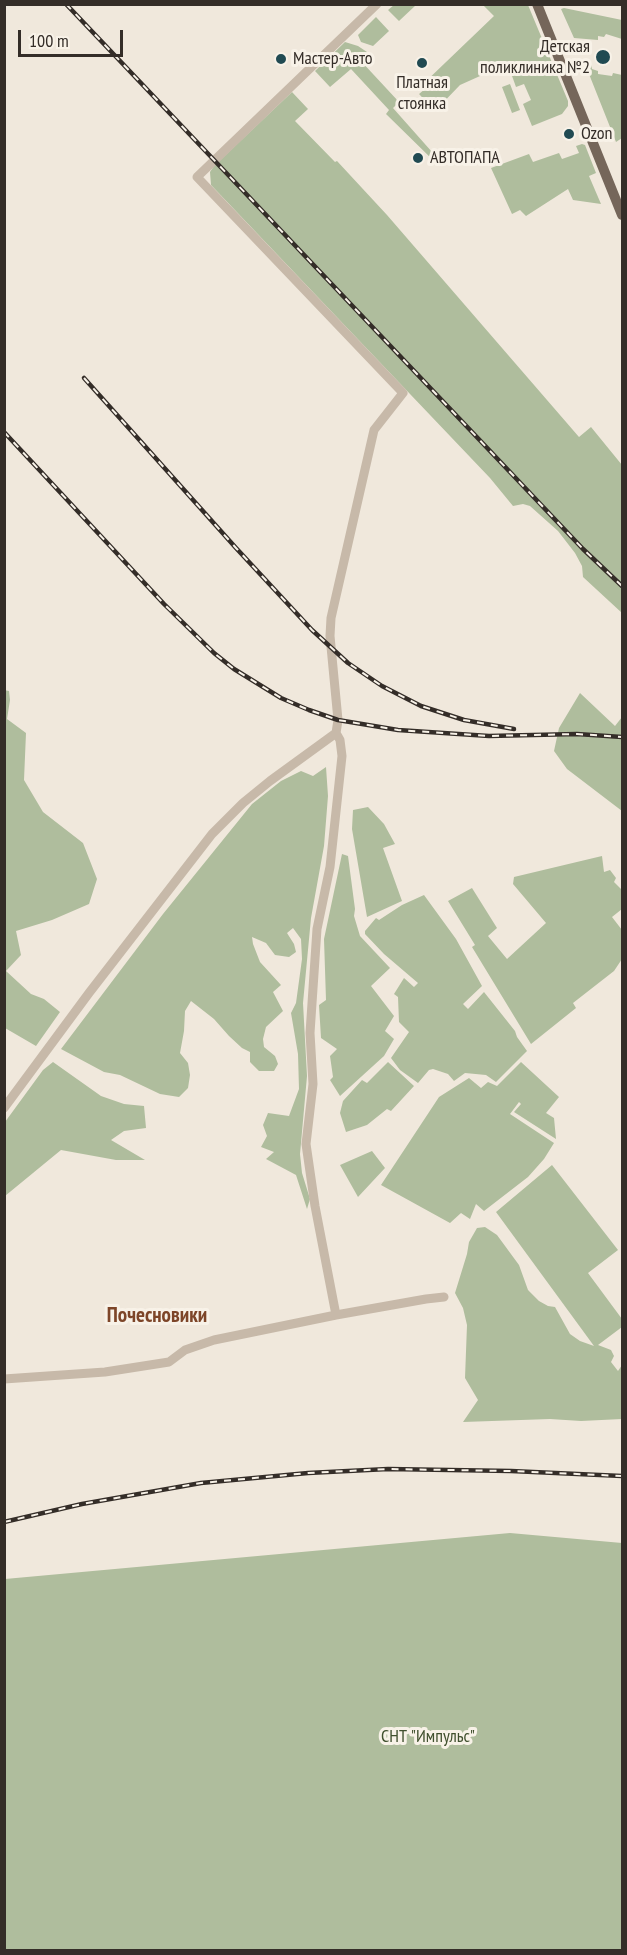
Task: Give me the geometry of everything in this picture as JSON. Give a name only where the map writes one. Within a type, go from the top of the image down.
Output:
[{"type":"main road","points":[[537,4],[622,215]]},
{"type":"street","points":[[336,1315],[315,1206],[306,1143],[313,1084],[310,1033],[317,928],[330,867],[342,756],[340,740],[336,733],[338,720],[330,636],[331,618],[374,430],[403,393],[197,177],[377,4]]},
{"type":"street","points":[[4,1108],[212,834],[243,803],[270,781],[336,733]]},
{"type":"street","points":[[4,1379],[105,1372],[169,1362],[185,1350],[214,1340],[336,1315],[444,1297]]},
{"type":"green space","points":[[416,4],[399,21],[388,10],[394,5]]},
{"type":"green space","points":[[483,5],[528,5],[568,101],[568,106],[562,114],[532,126],[523,104],[531,100],[524,84],[516,87],[507,62],[488,69],[489,72],[460,85],[435,111],[419,94],[425,89],[421,86],[494,16]]},
{"type":"green space","points":[[561,9],[622,20],[622,39],[606,34],[604,37],[598,36],[598,40],[574,38]]},
{"type":"green space","points":[[376,17],[389,31],[373,46],[361,42],[358,35]]},
{"type":"green space","points":[[345,42],[367,52],[360,60],[399,102],[393,108],[440,161],[437,164],[386,114],[389,110],[351,69],[330,87],[315,71]]},
{"type":"green space","points":[[591,65],[592,69],[598,71],[598,74],[622,75],[622,138],[616,142],[587,69]]},
{"type":"green space","points":[[510,84],[520,110],[512,113],[502,87]]},
{"type":"green space","points":[[292,92],[308,109],[295,121],[335,162],[337,161],[387,215],[579,437],[591,427],[622,465],[622,613],[583,577],[582,566],[575,553],[558,531],[530,506],[523,504],[513,506],[490,478],[211,185],[210,172],[214,166]]},
{"type":"green space","points":[[585,145],[596,173],[589,176],[601,204],[573,200],[568,189],[526,216],[520,210],[512,214],[491,168],[529,154],[533,162],[559,153],[562,159],[579,153],[576,146]]},
{"type":"green space","points":[[4,690],[9,691],[10,700],[7,719],[26,733],[24,780],[43,812],[83,843],[97,879],[89,904],[52,920],[16,931],[21,955],[6,971],[31,994],[44,999],[60,1012],[36,1046],[5,1028]]},
{"type":"green space","points":[[580,693],[615,726],[622,717],[622,811],[567,769],[554,751],[559,728]]},
{"type":"green space","points":[[326,767],[328,796],[324,846],[311,918],[303,1003],[307,1076],[300,1154],[302,1173],[310,1199],[307,1209],[296,1175],[266,1159],[274,1152],[261,1147],[267,1136],[263,1125],[268,1113],[289,1116],[299,1089],[298,1054],[291,1013],[296,1003],[302,959],[301,939],[293,928],[287,933],[296,952],[289,957],[275,955],[266,943],[252,937],[260,962],[281,985],[273,992],[283,1011],[266,1027],[263,1039],[264,1047],[275,1056],[278,1064],[274,1071],[259,1071],[250,1062],[250,1052],[242,1048],[214,1019],[191,1001],[185,1011],[180,1053],[188,1063],[190,1075],[188,1088],[179,1097],[160,1094],[120,1075],[104,1072],[61,1049],[163,914],[252,804],[281,781],[301,771],[313,776]]},
{"type":"green space","points":[[368,807],[384,824],[395,844],[383,848],[402,901],[367,917],[352,829],[353,810]]},
{"type":"green space","points":[[342,854],[348,856],[354,916],[360,936],[390,968],[371,986],[394,1016],[385,1031],[394,1039],[384,1056],[340,1096],[330,1080],[333,1077],[330,1056],[337,1049],[321,1038],[319,1005],[326,1000],[324,939]]},
{"type":"green space","points":[[602,856],[604,872],[610,870],[616,878],[614,882],[622,890],[622,909],[612,917],[622,930],[622,959],[614,971],[573,1003],[576,1008],[531,1044],[472,947],[475,945],[448,901],[472,888],[497,928],[488,936],[507,959],[546,923],[513,884],[514,877]]},
{"type":"green space","points":[[424,895],[456,939],[482,986],[463,1004],[468,1009],[484,992],[515,1031],[527,1051],[496,1082],[486,1075],[465,1073],[454,1081],[448,1074],[433,1069],[429,1070],[418,1083],[400,1070],[391,1058],[409,1032],[399,1022],[398,997],[394,994],[404,978],[414,987],[418,983],[384,954],[365,934],[365,931],[376,918],[379,920],[402,905]]},
{"type":"green space","points":[[53,1062],[101,1096],[124,1104],[144,1106],[146,1128],[124,1131],[111,1140],[145,1160],[116,1160],[61,1150],[5,1196],[5,1122],[43,1070]]},
{"type":"green space","points":[[388,1062],[414,1086],[391,1111],[387,1109],[367,1125],[346,1132],[340,1113],[343,1101],[362,1080],[367,1083]]},
{"type":"green space","points":[[521,1062],[559,1097],[546,1113],[554,1118],[556,1139],[514,1112],[521,1104],[519,1102],[510,1114],[554,1143],[528,1177],[484,1211],[476,1204],[470,1219],[461,1213],[450,1223],[381,1185],[439,1097],[469,1078],[481,1088],[488,1082],[497,1086]]},
{"type":"green space","points":[[372,1151],[385,1168],[358,1197],[340,1165]]},
{"type":"green space","points":[[552,1165],[618,1250],[588,1273],[622,1319],[622,1327],[598,1345],[611,1350],[614,1356],[611,1362],[618,1371],[622,1365],[622,1419],[463,1422],[478,1400],[465,1378],[467,1325],[463,1308],[455,1293],[469,1242],[477,1228],[485,1227],[497,1235],[519,1265],[528,1290],[539,1301],[555,1307],[570,1334],[594,1346],[496,1212]]},
{"type":"green space","name":"СНТ \"Импульс\"","points":[[510,1533],[622,1543],[622,1950],[5,1950],[5,1579]]},
{"type":"railway","points":[[66,4],[583,549],[622,586]]},
{"type":"railway","points":[[84,378],[236,548],[312,630],[348,663],[382,686],[421,706],[464,720],[514,729]]},
{"type":"railway","points":[[4,432],[164,604],[214,653],[234,669],[281,698],[338,720],[398,730],[489,736],[577,734],[622,737]]},
{"type":"railway","points":[[4,1522],[82,1504],[201,1483],[308,1473],[388,1469],[622,1476]]},
{"type":"place","name":"Детская поликлиника №2","points":[[603,57]]},
{"type":"place","name":"Мастер-Авто","points":[[281,59]]},
{"type":"place","name":"Платная стоянка","points":[[422,63]]},
{"type":"place","name":"Ozon","points":[[569,134]]},
{"type":"place","name":"АВТОПАПА","points":[[418,158]]},
{"type":"district","name":"Почесновики","points":[[157,1316]]}]
